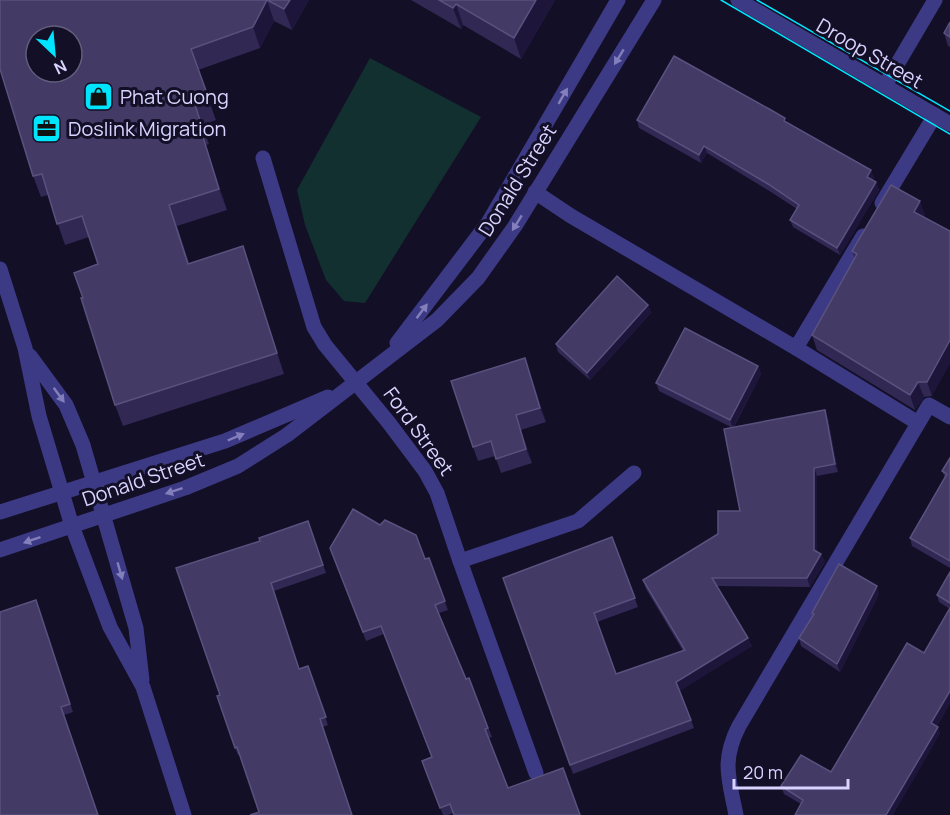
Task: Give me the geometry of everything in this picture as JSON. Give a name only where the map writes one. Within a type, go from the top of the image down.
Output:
[{"type":"street","name":"Donald Street","points":[[386,358],[488,224],[618,0]]},
{"type":"street","name":"Donald Street","points":[[0,550],[186,488],[238,466],[276,443],[437,320],[462,296],[489,264],[515,226],[654,0]]},
{"type":"street","name":"Droop Street","points":[[738,0],[950,124]]},
{"type":"street","points":[[885,85],[935,0]]},
{"type":"street","points":[[796,348],[935,115]]},
{"type":"street","name":"Ford Street","points":[[263,158],[314,327],[353,385],[431,480],[443,506],[460,561],[536,773]]},
{"type":"street","points":[[535,192],[571,216],[796,348],[918,423]]},
{"type":"street","points":[[0,269],[25,348],[39,416],[72,526],[110,627],[143,687]]},
{"type":"street","points":[[25,348],[66,405],[83,445],[136,628],[143,687],[184,815]]},
{"type":"street","name":"Donald Street","points":[[0,512],[225,441],[353,385]]},
{"type":"street","points":[[736,815],[727,768],[733,737],[929,405],[950,417]]},
{"type":"street","points":[[460,561],[578,521],[634,473]]},
{"type":"green space","points":[[370,58],[481,117],[365,303],[344,301],[326,280],[305,225],[297,190]]},
{"type":"building","points":[[0,0],[267,0],[253,27],[191,49],[209,99],[195,105],[219,189],[169,205],[188,264],[243,246],[277,353],[115,405],[74,273],[98,264],[82,216],[57,224],[42,174],[33,176],[0,69]]},
{"type":"building","points":[[267,0],[290,0],[284,9]]},
{"type":"building","points":[[439,0],[536,0],[514,38],[456,4],[453,8]]},
{"type":"building","points":[[950,22],[950,37],[944,33]]},
{"type":"building","points":[[674,56],[785,118],[784,121],[871,170],[867,177],[876,182],[837,248],[790,220],[799,205],[768,184],[704,146],[699,155],[637,120]]},
{"type":"building","points":[[891,185],[920,201],[914,212],[950,231],[950,340],[927,382],[918,382],[910,395],[812,335],[857,254],[852,251]]},
{"type":"building","points":[[617,276],[648,305],[587,373],[556,344]]},
{"type":"building","points":[[685,328],[758,366],[730,420],[656,383]]},
{"type":"building","points":[[525,358],[540,408],[516,415],[526,449],[496,459],[491,441],[473,447],[451,381]]},
{"type":"building","points":[[825,410],[835,464],[814,468],[814,550],[821,554],[807,578],[712,578],[748,638],[676,682],[691,720],[570,765],[503,578],[612,537],[635,598],[594,613],[616,674],[685,650],[643,580],[718,534],[718,511],[740,511],[724,429]]},
{"type":"building","points":[[950,458],[950,561],[910,538],[947,474],[942,471]]},
{"type":"building","points":[[353,509],[380,525],[385,520],[416,535],[425,559],[429,558],[445,601],[435,605],[466,679],[469,678],[488,728],[485,729],[508,788],[563,768],[580,815],[454,815],[450,804],[440,808],[422,761],[432,757],[381,626],[363,632],[330,548]]},
{"type":"building","points":[[308,521],[323,565],[271,583],[299,669],[308,666],[326,717],[320,719],[352,815],[250,815],[259,812],[217,696],[220,695],[176,568],[260,541],[259,538]]},
{"type":"building","points":[[839,564],[877,586],[837,664],[799,638]]},
{"type":"building","points":[[950,572],[950,603],[937,595]]},
{"type":"building","points":[[36,600],[70,704],[61,707],[98,815],[0,815],[0,612]]},
{"type":"building","points":[[950,608],[950,691],[931,723],[938,727],[886,815],[795,815],[803,800],[781,786],[801,755],[831,772],[907,643],[924,653]]},
{"type":"tram line","points":[[721,0],[950,134]]},
{"type":"tram line","points":[[757,0],[950,111]]},
{"type":"place","name":"Phat Cuong","points":[[99,96]]},
{"type":"place","name":"Doslink Migration","points":[[47,128]]}]
